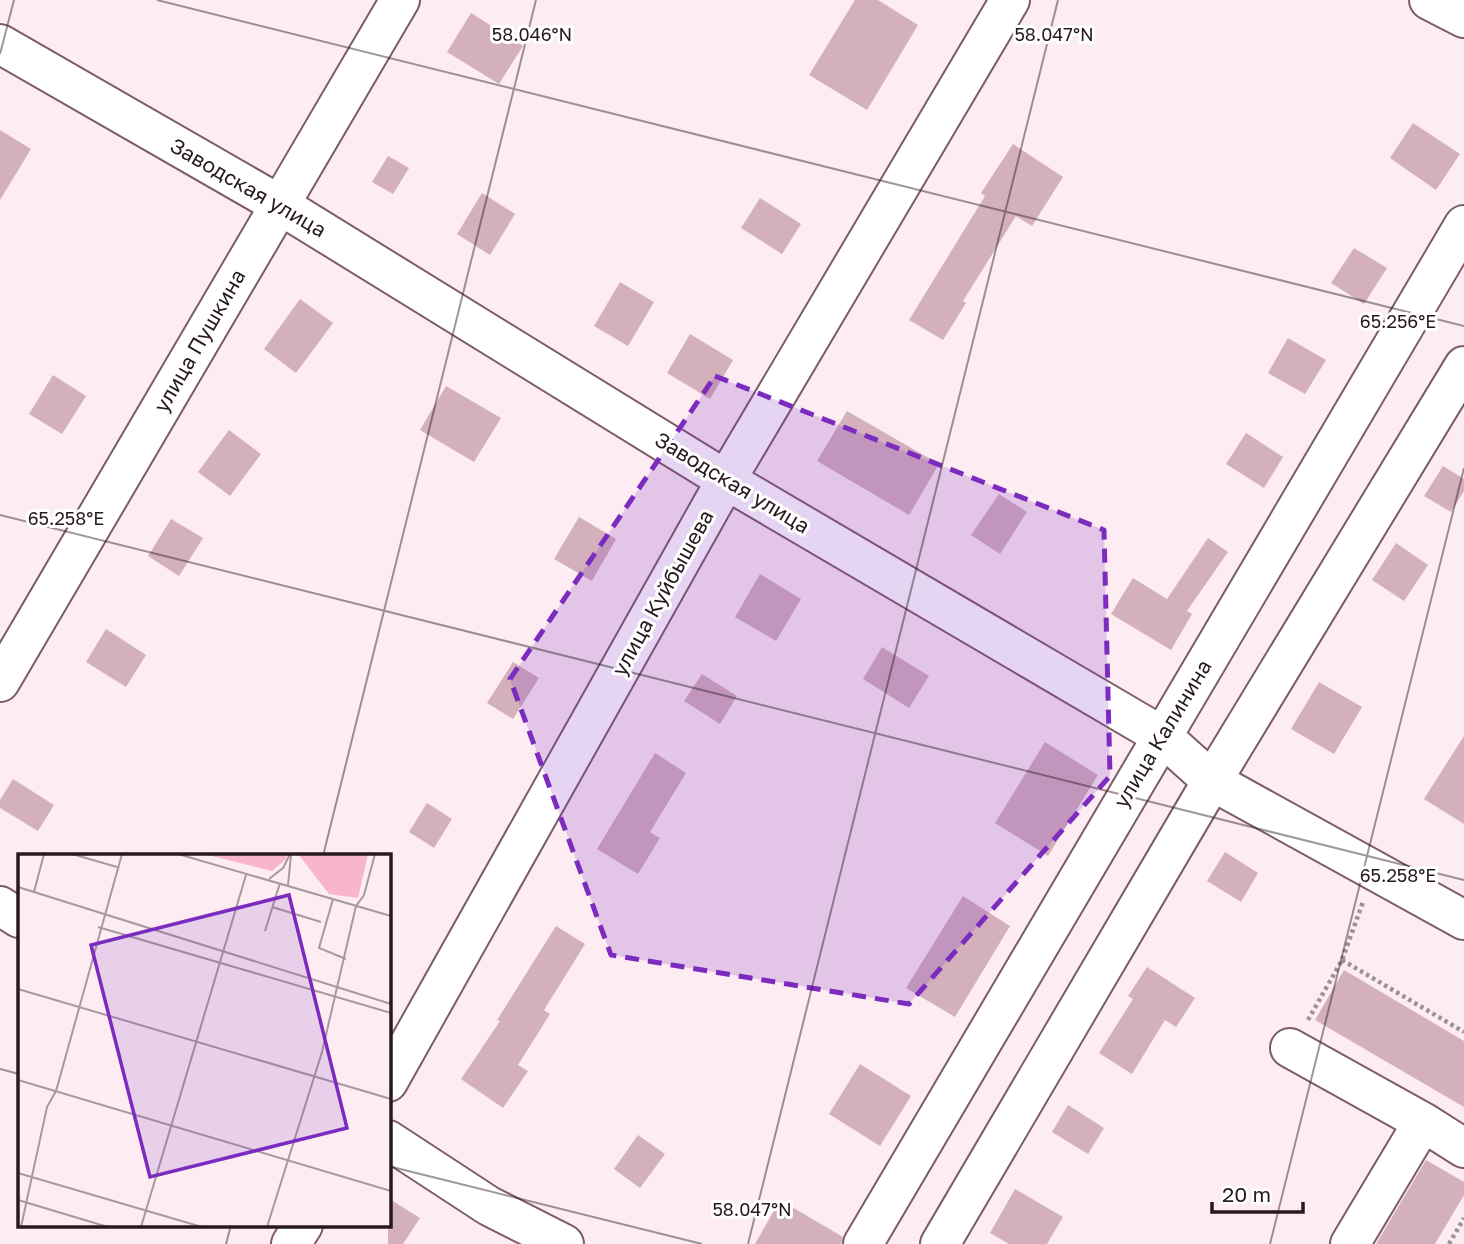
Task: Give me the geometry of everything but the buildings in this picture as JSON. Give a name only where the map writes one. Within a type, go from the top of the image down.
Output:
[{"type":"street","name":"улица Пушкина","points":[[0,682],[400,0]]},
{"type":"street","name":"улица Куйбышева","points":[[390,1078],[726,480],[1010,0]]},
{"type":"street","points":[[1429,0],[1464,18]]},
{"type":"street","name":"Заводская улица","points":[[0,44],[280,205],[726,480],[1162,736],[1213,781],[1464,920]]},
{"type":"street","name":"улица Калинина","points":[[863,1244],[1464,225]]},
{"type":"street","points":[[940,1244],[1213,781],[1464,366]]},
{"type":"street","points":[[0,906],[18,917]]},
{"type":"street","points":[[1290,1048],[1423,1122],[1464,1148]]},
{"type":"street","points":[[1350,1244],[1423,1122]]},
{"type":"street","points":[[390,1141],[489,1206],[564,1244]]},
{"type":"street","points":[[291,1244],[302,1226]]},
{"type":"path","points":[[1312,1013],[1342,960],[1366,893],[1353,859]]},
{"type":"path","points":[[1342,960],[1464,1032]]},
{"type":"path","points":[[1449,1244],[1464,1218]]},
{"type":"highlighted area","points":[[715,376],[1104,530],[1110,776],[909,1004],[611,955],[510,679]]}]
